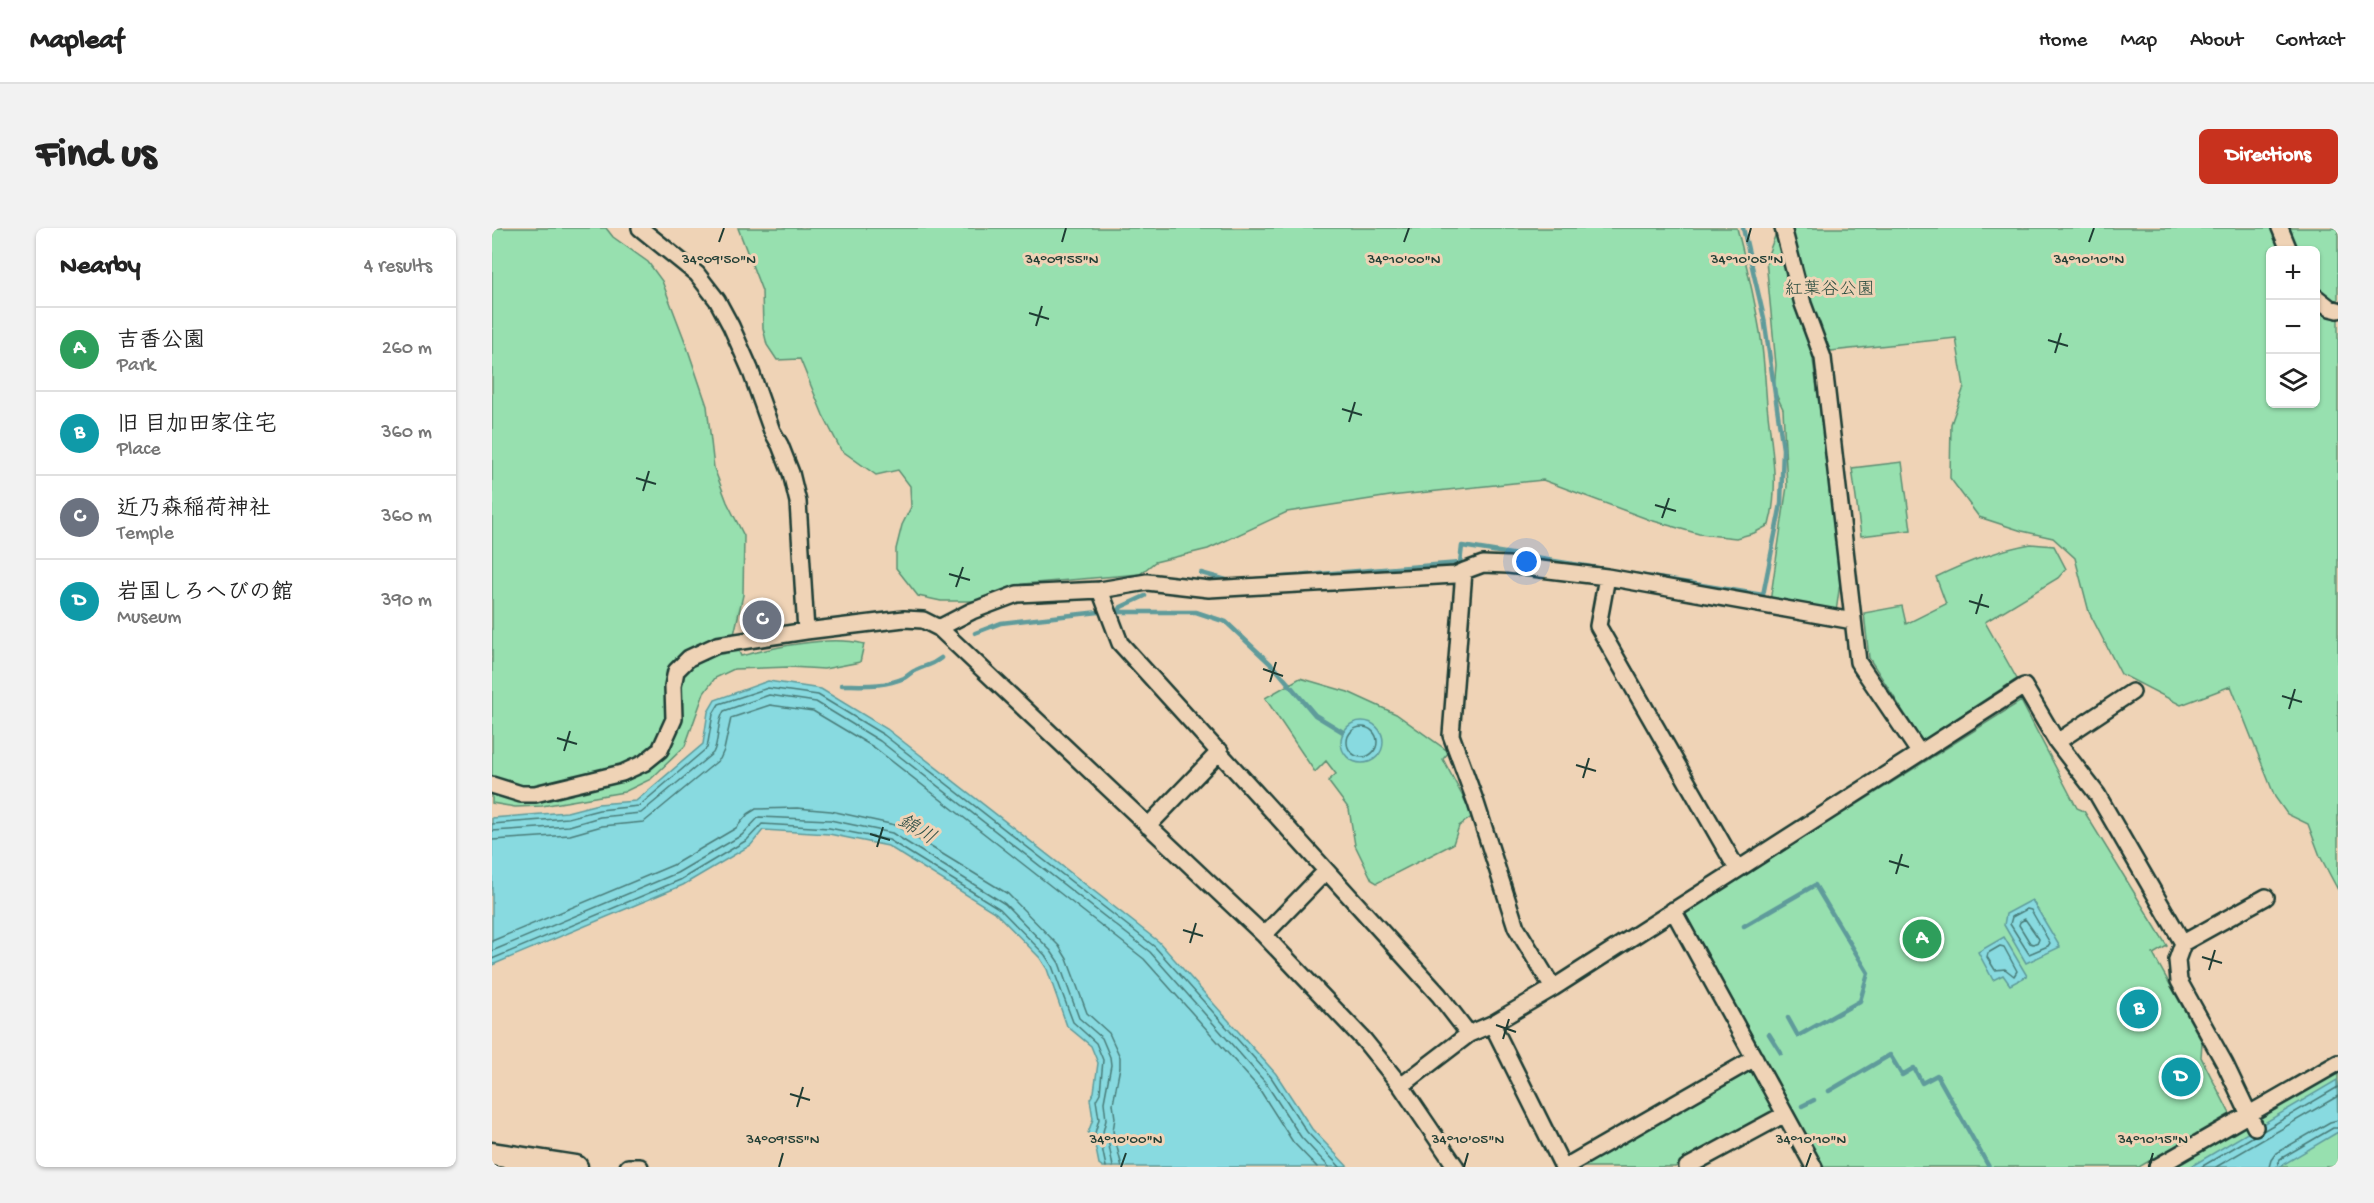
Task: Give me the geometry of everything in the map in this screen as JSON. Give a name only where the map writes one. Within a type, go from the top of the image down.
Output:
[{"type":"main road","points":[[492,1154],[576,1167]]},
{"type":"street","points":[[640,228],[697,274],[717,300],[750,369],[772,431],[791,473],[798,501],[806,631]]},
{"type":"street","points":[[1783,228],[1803,304],[1823,358],[1858,662],[1919,752]]},
{"type":"street","points":[[2280,228],[2287,246]]},
{"type":"street","points":[[2320,300],[2338,310]]},
{"type":"street","points":[[939,628],[972,611],[1017,594],[1100,590],[1147,582],[1209,589],[1455,575],[1483,564],[1607,578],[1853,621]]},
{"type":"street","points":[[1464,571],[1451,735],[1476,802],[1516,927],[1553,988]]},
{"type":"street","points":[[1607,578],[1598,626],[1737,869]]},
{"type":"street","points":[[1100,590],[1120,643],[1439,995],[1469,1034]]},
{"type":"street","points":[[492,785],[521,794],[535,794],[622,773],[644,763],[660,750],[674,719],[673,686],[676,671],[689,658],[717,645],[904,619],[923,620],[939,628],[1264,935],[1364,1040],[1401,1086],[1456,1167]]},
{"type":"street","points":[[1401,1086],[1469,1034],[1492,1024],[1553,988],[2024,686],[2057,742],[2097,794],[2183,943]]},
{"type":"street","points":[[2057,742],[2132,692]]},
{"type":"street","points":[[1148,826],[1220,751]]},
{"type":"street","points":[[1264,935],[1326,872]]},
{"type":"street","points":[[2252,1121],[2225,1064],[2179,981],[2177,960],[2183,943],[2266,897]]},
{"type":"street","points":[[1673,910],[1814,1167]]},
{"type":"street","points":[[1492,1024],[1564,1167],[1755,1058]]},
{"type":"street","points":[[2157,1167],[2252,1121],[2338,1063]]},
{"type":"street","points":[[1687,1167],[1785,1114]]},
{"type":"street","points":[[628,1167],[640,1167]]},
{"type":"green space","points":[[492,228],[606,228],[613,237],[648,262],[662,281],[707,406],[714,468],[727,502],[744,536],[743,595],[733,639],[741,656],[820,641],[864,644],[860,662],[824,669],[790,667],[734,669],[715,678],[704,693],[685,746],[651,779],[624,792],[542,806],[515,807],[492,803]]},
{"type":"green space","points":[[738,228],[1737,228],[1762,350],[1774,480],[1769,525],[1754,533],[1736,538],[1699,534],[1650,520],[1543,480],[1390,496],[1287,512],[1208,549],[1155,562],[1140,574],[1023,584],[980,601],[941,601],[918,596],[896,568],[896,549],[902,525],[911,507],[910,486],[898,470],[876,475],[841,450],[823,415],[800,359],[777,360],[767,345],[763,328],[762,291]]},
{"type":"green space","name":"紅葉谷公園","points":[[1778,228],[2338,228],[2338,890],[2320,856],[2308,824],[2287,814],[2275,797],[2231,686],[2181,705],[2121,674],[2089,612],[2075,558],[2053,538],[1979,517],[1950,478],[1951,424],[1964,387],[1956,338],[1812,353],[1829,475],[1840,583],[1836,612],[1770,602],[1787,486],[1783,409],[1774,390],[1776,365],[1766,260]]},
{"type":"green space","points":[[1902,462],[1911,530],[1861,536],[1852,468]]},
{"type":"green space","points":[[2031,544],[2054,546],[2066,569],[2058,578],[1985,622],[2017,679],[1922,741],[1869,658],[1864,613],[1902,606],[1906,624],[1946,604],[1936,577],[1982,557]]},
{"type":"green space","points":[[1300,678],[1348,692],[1396,714],[1449,752],[1443,759],[1473,816],[1459,826],[1453,844],[1377,883],[1372,880],[1355,845],[1349,809],[1328,781],[1336,774],[1326,761],[1315,772],[1265,698]]},
{"type":"green space","points":[[2021,701],[2077,808],[2084,811],[2167,946],[2153,954],[2202,1042],[2201,1057],[2230,1114],[2139,1167],[1824,1167],[1685,913]]},
{"type":"green space","points":[[2338,1063],[2338,1167],[2164,1167]]},
{"type":"green space","points":[[1747,1071],[1755,1073],[1773,1107],[1769,1115],[1675,1167],[1579,1167]]},
{"type":"water","name":"錦川","points":[[768,681],[821,689],[887,729],[1159,942],[1276,1074],[1312,1129],[1348,1167],[1103,1167],[1099,1164],[1096,1149],[1088,1133],[1093,1119],[1090,1099],[1094,1092],[1098,1063],[1091,1046],[1067,1026],[1047,969],[1040,958],[996,913],[888,846],[829,834],[763,830],[751,845],[683,885],[492,965],[492,818],[567,812],[598,804],[636,801],[703,744],[708,712],[715,700]]},
{"type":"water","points":[[1362,721],[1370,722],[1377,727],[1382,734],[1382,750],[1377,757],[1370,762],[1362,763],[1354,762],[1347,757],[1342,750],[1341,742],[1342,734],[1347,727],[1354,722]]},
{"type":"water","points":[[2032,900],[2060,947],[2026,963],[2004,925],[2006,914]]},
{"type":"water","points":[[2004,937],[2027,976],[2010,985],[2003,975],[1993,980],[1978,952]]},
{"type":"water","points":[[2337,1080],[2338,1132],[2279,1167],[2190,1167]]},
{"type":"waterway","points":[[1633,574],[1763,595],[1781,504],[1783,449],[1764,318],[1743,228]]},
{"type":"waterway","points":[[1244,580],[1460,563],[1462,546],[1604,569]]},
{"type":"waterway","points":[[1201,573],[1230,581]]},
{"type":"waterway","points":[[1119,611],[1121,607],[1145,596]]},
{"type":"waterway","points":[[975,633],[1001,623],[1099,612],[1196,612],[1226,622],[1276,669],[1315,715],[1343,732]]},
{"type":"waterway","points":[[842,685],[889,683],[904,678],[941,658]]},
{"type":"waterway","points":[[1744,926],[1815,885],[1868,973],[1860,1001],[1798,1036],[1788,1018]]},
{"type":"waterway","points":[[1769,1034],[1781,1053]]},
{"type":"waterway","points":[[1829,1091],[1890,1055],[1902,1075],[1914,1068],[1922,1083],[1937,1075],[1989,1167]]},
{"type":"waterway","points":[[1802,1106],[1814,1100]]},
{"type":"place","name":"近乃森稲荷神社","points":[[762,620]]},
{"type":"place","name":"吉香公園","points":[[1922,939]]},
{"type":"place","name":"旧 目加田家住宅","points":[[2139,1009]]},
{"type":"place","name":"岩国しろへびの館","points":[[2181,1077]]}]
